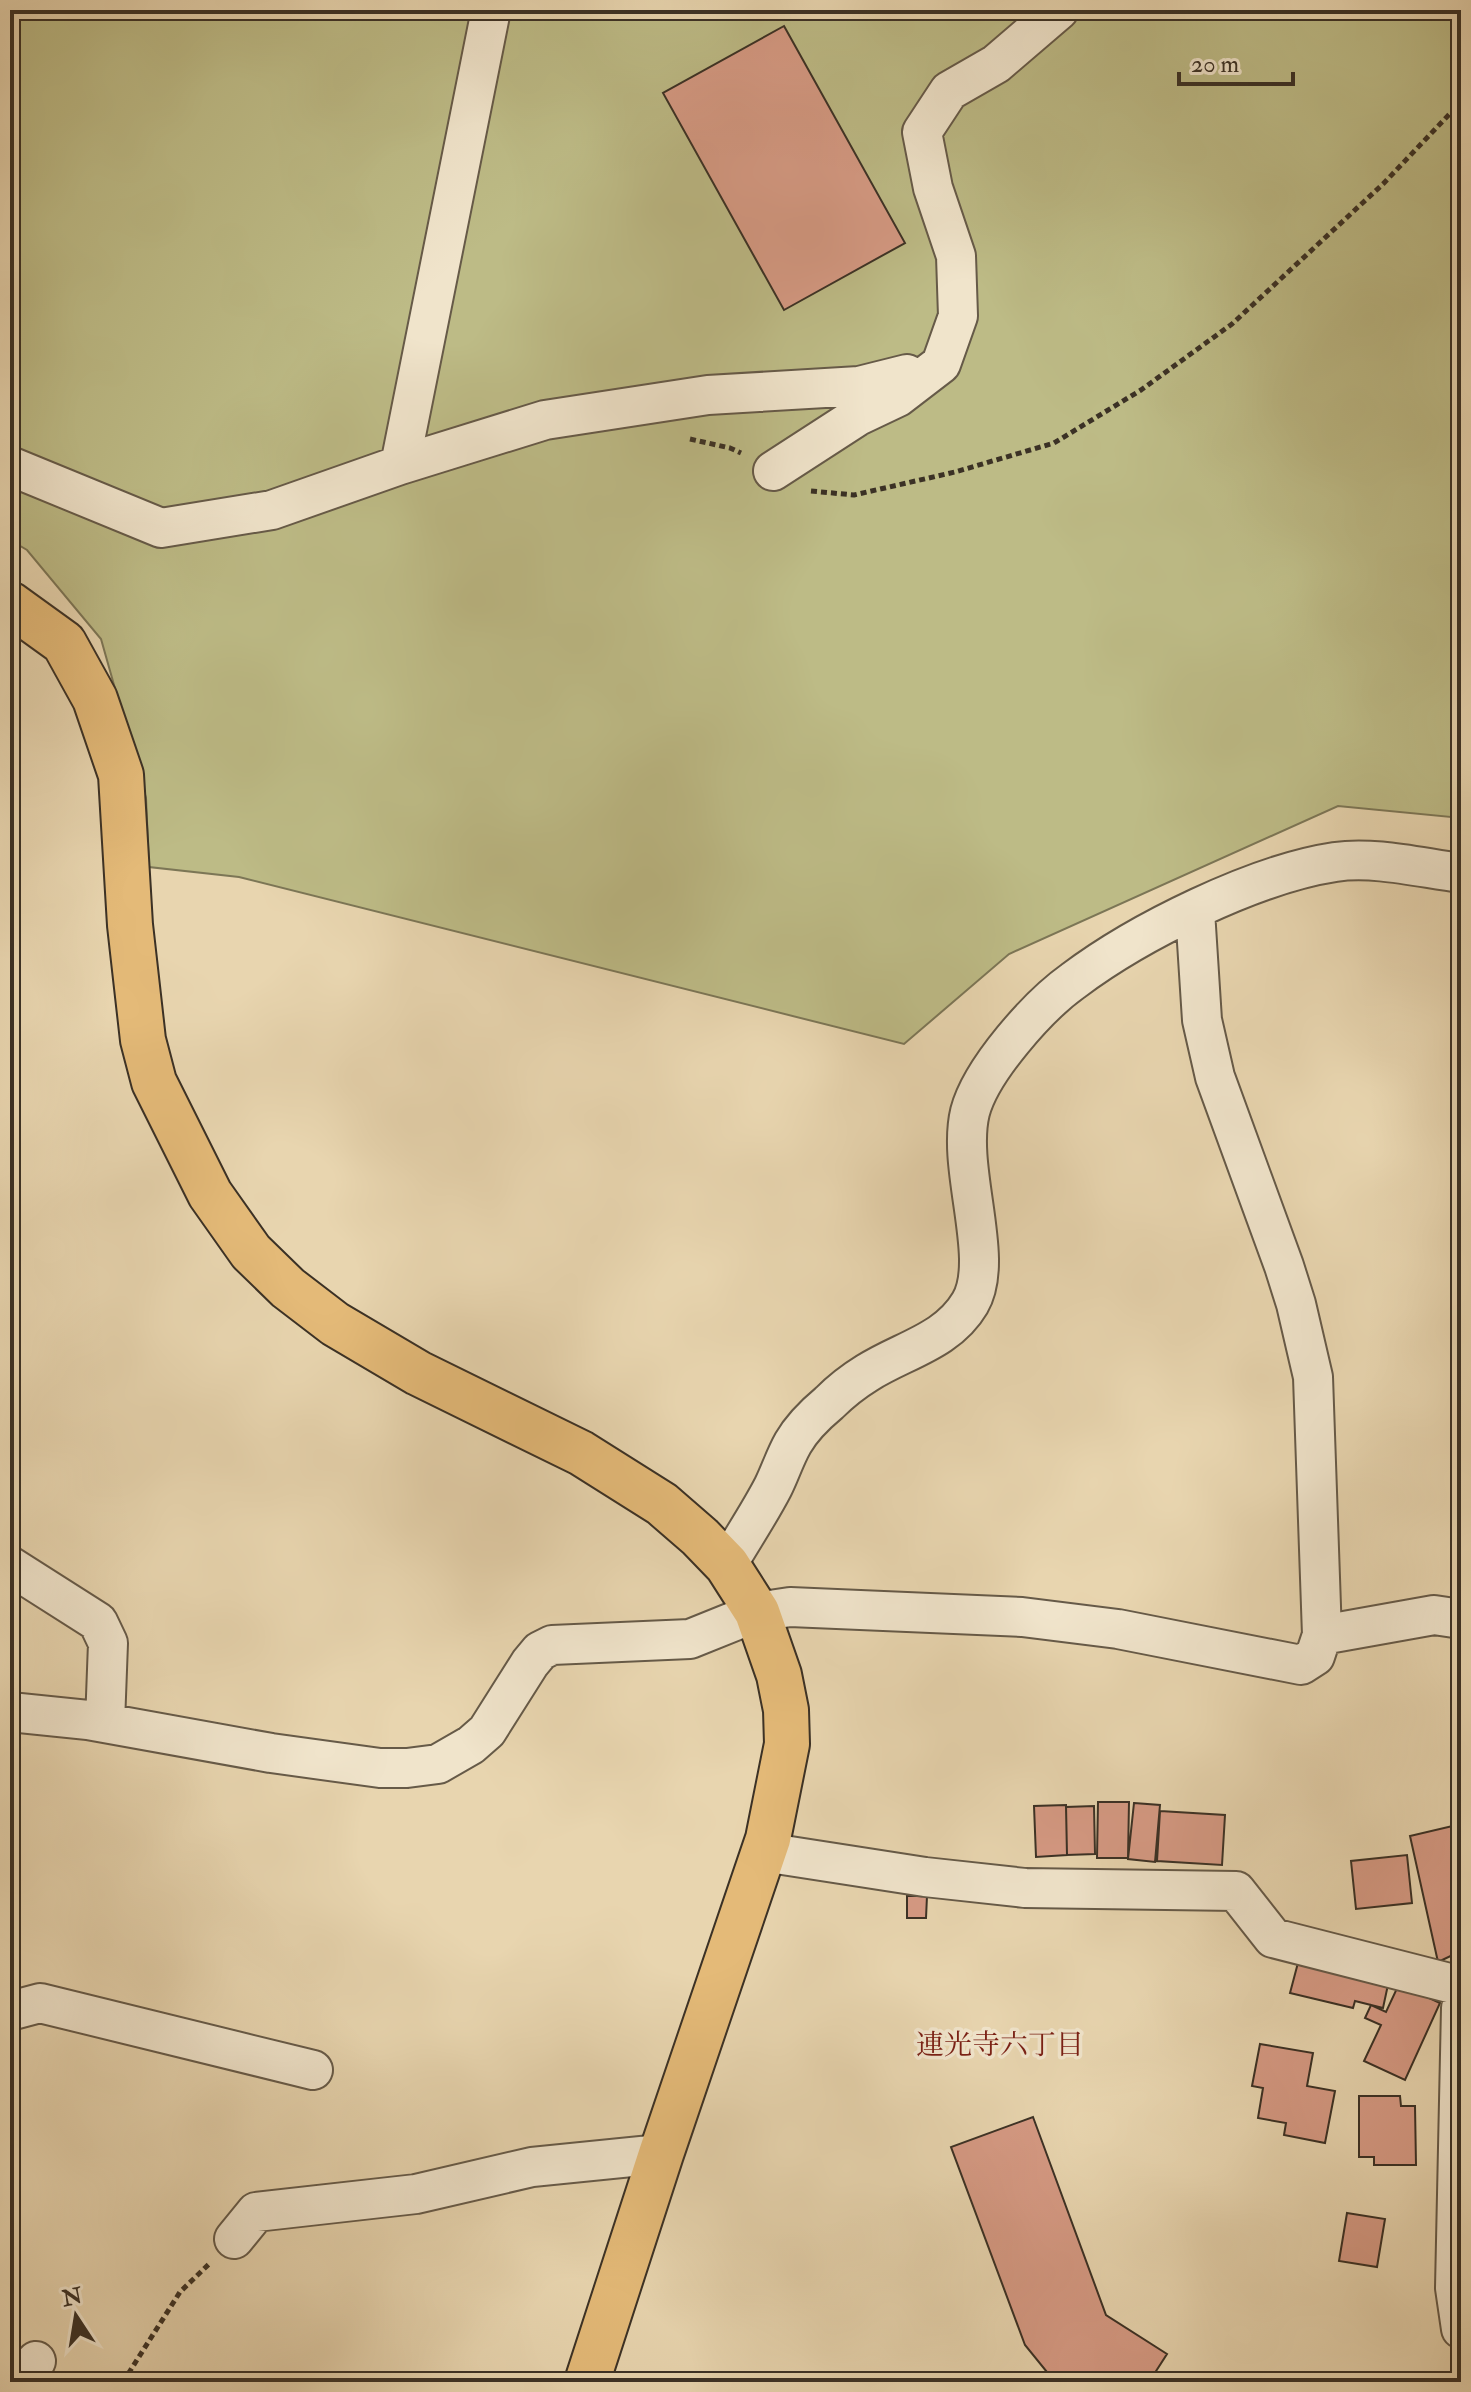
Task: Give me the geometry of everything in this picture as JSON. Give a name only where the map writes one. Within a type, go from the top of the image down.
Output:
[{"type":"main road","points":[[10,604],[64,643],[95,699],[121,775],[130,925],[143,1040],[154,1082],[210,1194],[251,1252],[288,1288],[335,1324],[418,1373],[581,1453],[662,1504],[727,1565],[757,1612],[779,1675],[787,1744],[764,1852],[587,2382]]},
{"type":"street","points":[[400,465],[491,10]]},
{"type":"street","points":[[773,471],[858,416],[898,397],[941,364],[958,316],[956,256],[933,188],[922,132],[949,91],[996,64],[1059,10]]},
{"type":"street","points":[[10,466],[161,528],[272,510],[400,465],[545,420],[708,395],[859,386],[935,367]]},
{"type":"street","points":[[727,1565],[772,1488],[794,1441],[820,1412],[868,1372],[923,1346],[955,1324],[971,1301],[979,1278],[966,1138],[977,1092],[1021,1031],[1070,982],[1119,950],[1195,911],[1274,876],[1339,861],[1366,861],[1461,873]]},
{"type":"street","points":[[10,1712],[105,1723],[271,1753],[380,1768],[438,1764],[471,1745],[487,1731],[530,1663],[540,1651],[552,1645],[690,1639],[757,1612],[790,1607],[1022,1617],[1118,1629],[1301,1665],[1315,1656],[1322,1635],[1313,1377],[1288,1279],[1215,1077],[1202,1020],[1195,911]]},
{"type":"street","points":[[10,1566],[98,1622],[108,1643],[105,1723]]},
{"type":"street","points":[[1322,1635],[1434,1615],[1461,1619]]},
{"type":"street","points":[[764,1852],[925,1877],[1025,1888],[1236,1891],[1273,1938],[1461,1986]]},
{"type":"street","points":[[10,2011],[40,2003],[313,2070]]},
{"type":"street","points":[[1461,2008],[1455,2288],[1461,2329]]},
{"type":"street","points":[[234,2239],[256,2212],[416,2194],[532,2167],[661,2154]]},
{"type":"path","points":[[683,437],[730,448],[788,479],[797,490],[854,495],[955,472],[1054,443],[1141,390],[1232,324],[1383,184],[1461,102]]},
{"type":"path","points":[[123,2382],[180,2292],[234,2239]]},
{"type":"shaded area","points":[[10,10],[1461,10],[1461,818],[1338,806],[1009,954],[904,1044],[239,877],[149,867],[146,798],[101,639],[27,550],[10,540]]},
{"type":"building","points":[[784,26],[905,243],[784,310],[663,93]]},
{"type":"building","points":[[1098,1802],[1129,1802],[1128,1858],[1097,1858]]},
{"type":"building","points":[[1134,1803],[1160,1805],[1155,1862],[1128,1859]]},
{"type":"building","points":[[1066,1805],[1067,1855],[1036,1857],[1034,1806]]},
{"type":"building","points":[[1094,1806],[1095,1854],[1067,1855],[1066,1807]]},
{"type":"building","points":[[1160,1811],[1225,1815],[1222,1865],[1157,1861]]},
{"type":"building","points":[[1461,1824],[1461,1867],[1453,1869],[1461,1902],[1461,1943],[1457,1953],[1438,1962],[1410,1836]]},
{"type":"building","points":[[1407,1855],[1412,1903],[1356,1909],[1351,1861]]},
{"type":"building","points":[[907,1896],[927,1896],[926,1918],[907,1918]]},
{"type":"building","points":[[1299,1959],[1389,1980],[1383,2008],[1355,2001],[1353,2008],[1290,1993]]},
{"type":"building","points":[[1399,1984],[1440,2003],[1405,2080],[1364,2061],[1381,2025],[1365,2018],[1371,2005],[1386,2012]]},
{"type":"building","points":[[1260,2044],[1313,2053],[1307,2086],[1335,2091],[1325,2143],[1284,2135],[1286,2123],[1258,2118],[1263,2088],[1252,2086]]},
{"type":"building","points":[[1359,2096],[1400,2096],[1401,2106],[1415,2106],[1416,2165],[1374,2165],[1374,2157],[1359,2157]]},
{"type":"building","points":[[1033,2117],[1106,2315],[1167,2354],[1149,2382],[1055,2382],[1025,2345],[951,2147]]},
{"type":"building","points":[[1347,2213],[1385,2219],[1377,2267],[1339,2261]]},
{"type":"district","name":"連光寺六丁目","points":[[1000,2045]]}]
